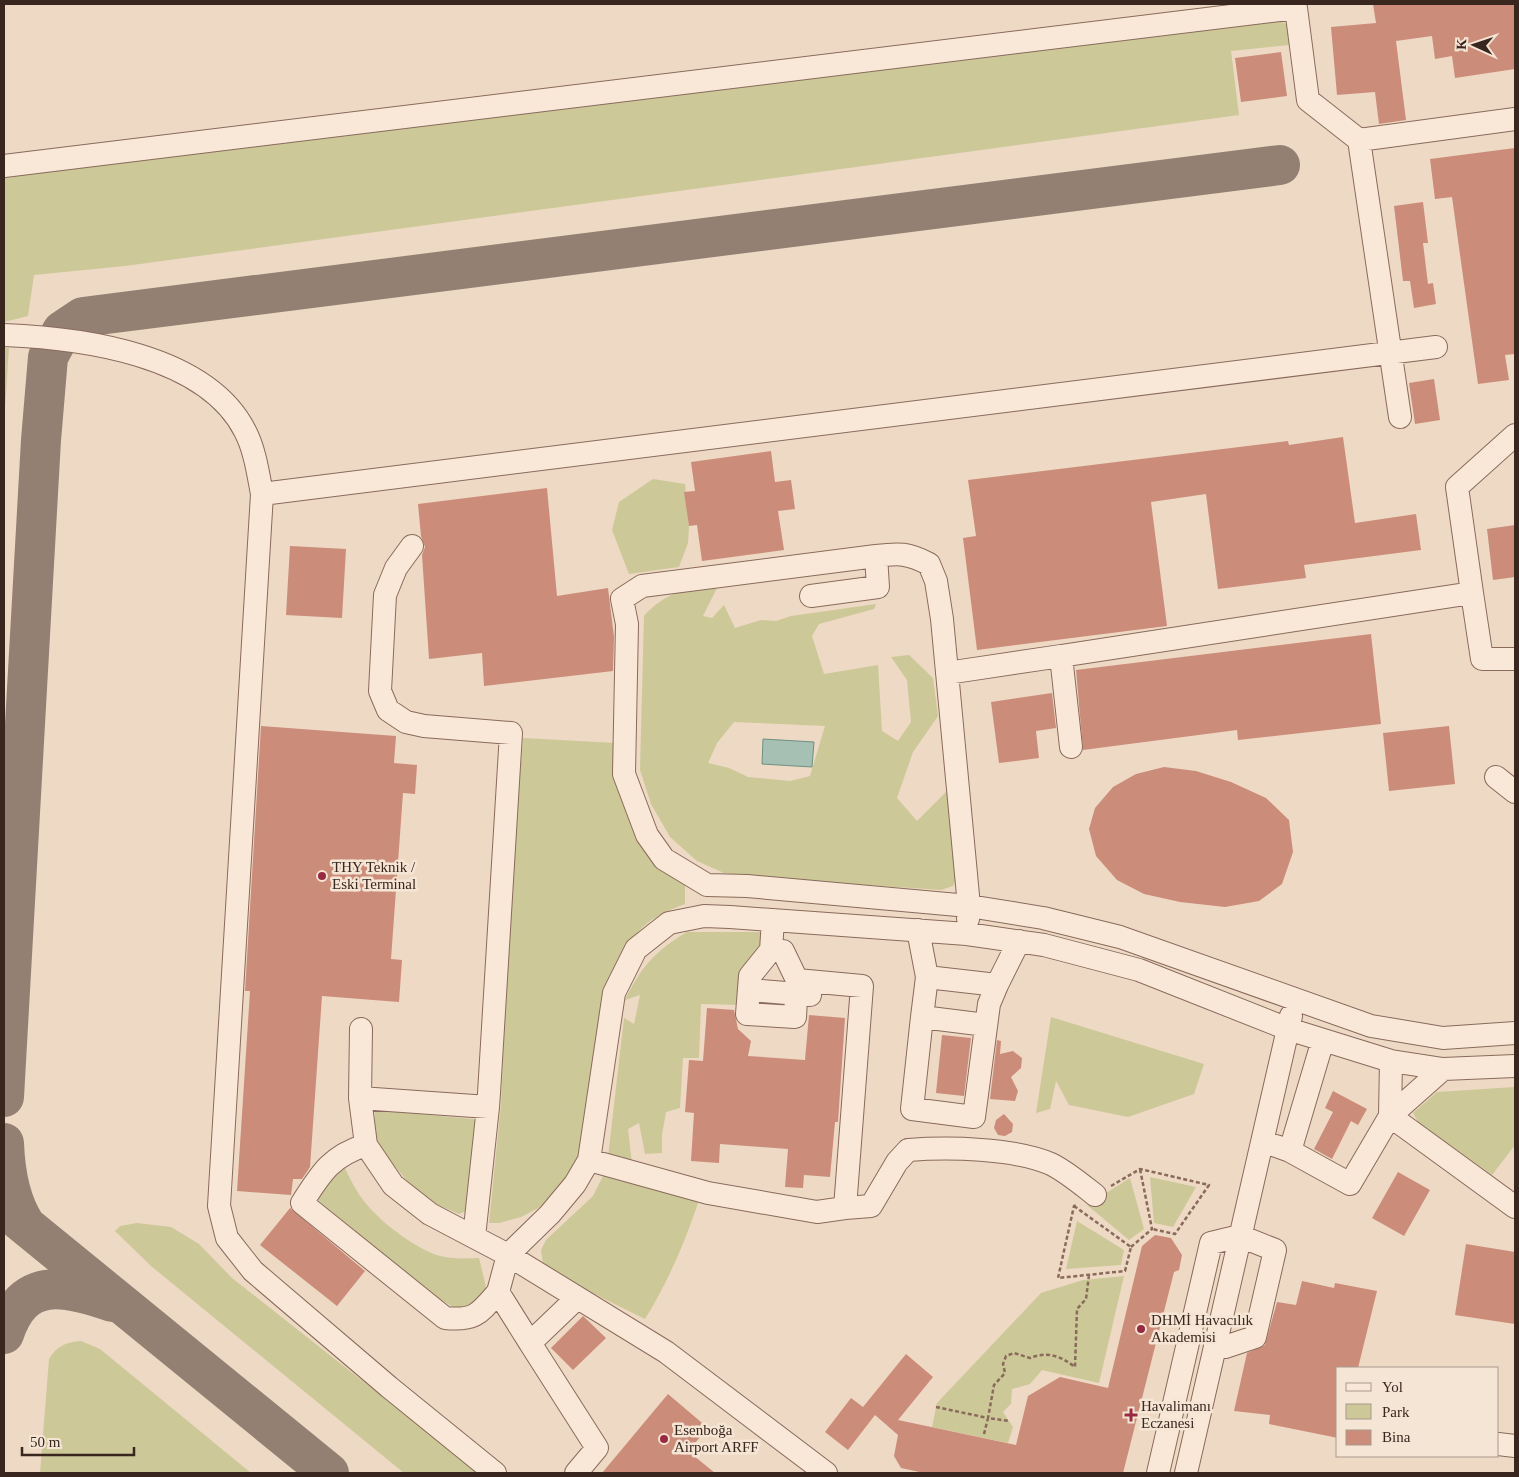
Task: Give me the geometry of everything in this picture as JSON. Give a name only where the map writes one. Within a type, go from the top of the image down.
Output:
[{"type":"street","points":[[4,166],[1296,8],[1308,100],[1359,140],[1400,417]]},
{"type":"street","points":[[1359,140],[1515,120]]},
{"type":"street","points":[[4,335],[37,336],[87,343],[146,356],[200,382],[230,409],[245,431],[256,462],[262,494],[219,1206],[227,1238],[253,1271],[389,1388],[495,1473]]},
{"type":"street","points":[[262,494],[1436,347]]},
{"type":"street","points":[[1515,436],[1458,487],[1482,659],[1515,659]]},
{"type":"street","points":[[412,546],[396,568],[385,595],[380,691],[388,710],[406,722],[424,726],[511,732],[488,1108],[474,1237]]},
{"type":"street","points":[[967,934],[969,906],[947,673],[936,582],[929,564],[914,556],[900,553],[642,586],[622,599],[627,624],[624,774],[647,835],[664,859],[707,884],[969,906],[1043,918],[1120,937],[1371,1026],[1434,1036],[1515,1033]]},
{"type":"street","points":[[811,596],[878,587],[876,556]]},
{"type":"street","points":[[947,673],[1472,593]]},
{"type":"street","points":[[1061,656],[1071,747]]},
{"type":"street","points":[[1496,777],[1515,792]]},
{"type":"street","points":[[704,916],[707,884]]},
{"type":"street","points":[[366,1145],[336,1158],[316,1181],[302,1203],[445,1318],[464,1320],[480,1312],[498,1292],[508,1255],[550,1214],[575,1184],[589,1160],[614,993],[636,950],[669,923],[704,916],[967,934],[1044,945],[1139,970],[1288,1029],[1391,1061],[1442,1069],[1515,1066]]},
{"type":"street","points":[[779,920],[777,950],[797,987]]},
{"type":"street","points":[[918,930],[925,997],[912,1110],[974,1117],[991,1005],[1019,941]]},
{"type":"street","points":[[777,950],[750,976],[749,990],[797,987],[861,999],[845,1208]]},
{"type":"street","points":[[925,997],[991,1005]]},
{"type":"street","points":[[925,997],[991,1005]]},
{"type":"street","points":[[1186,1473],[1296,999]]},
{"type":"street","points":[[361,1029],[360,1098],[366,1145],[393,1185],[430,1214],[508,1255],[666,1352],[826,1473]]},
{"type":"street","points":[[1290,1151],[1323,1040]]},
{"type":"street","points":[[1390,1116],[1391,1061]]},
{"type":"street","points":[[1263,1142],[1290,1151],[1350,1184],[1390,1116],[1442,1069]]},
{"type":"street","points":[[360,1098],[488,1108]]},
{"type":"street","points":[[1390,1116],[1515,1207]]},
{"type":"street","points":[[589,1160],[708,1193],[817,1212],[871,1206],[896,1162],[908,1150],[933,1148],[1027,1155],[1066,1172],[1095,1195]]},
{"type":"street","points":[[1158,1473],[1211,1243],[1240,1236],[1275,1250],[1255,1337],[1225,1347],[1215,1345]]},
{"type":"street","points":[[498,1292],[597,1448],[576,1473]]},
{"type":"street","points":[[530,1343],[577,1298]]},
{"type":"street","points":[[1499,1444],[1515,1446]]},
{"type":"street","points":[[1153,1473],[1163,1449]]},
{"type":"path","points":[[1140,1169],[1152,1229]]},
{"type":"path","points":[[1140,1169],[1210,1184],[1175,1234],[1152,1229],[1131,1247],[1125,1271],[1058,1278],[1074,1206],[1140,1169]]},
{"type":"path","points":[[1074,1206],[1131,1247]]},
{"type":"path","points":[[984,1434],[992,1404],[991,1394],[994,1385],[1005,1373],[1003,1364],[1006,1356],[1014,1352],[1030,1358],[1040,1354],[1053,1355],[1066,1360],[1075,1367],[1077,1309],[1086,1299],[1089,1275]]},
{"type":"path","points":[[936,1407],[1009,1421]]},
{"type":"green space","points":[[1274,19],[1287,24],[1289,45],[1231,51],[1239,115],[125,266],[34,275],[28,316],[4,322],[4,174]]},
{"type":"green space","points":[[4,348],[9,348],[4,423]]},
{"type":"green space","points":[[653,479],[685,484],[689,526],[688,543],[679,567],[629,574],[612,530],[619,502]]},
{"type":"green space","points":[[720,582],[703,616],[712,618],[724,605],[735,628],[761,620],[776,621],[791,616],[876,604],[874,609],[819,624],[812,636],[824,674],[878,665],[882,731],[898,741],[911,722],[907,680],[891,657],[909,655],[933,678],[938,716],[913,752],[897,798],[917,821],[947,791],[957,876],[953,886],[941,890],[764,878],[724,873],[697,861],[670,837],[651,804],[640,770],[644,616],[669,596],[688,589]],"holes":[[[734,722],[825,726],[810,776],[790,781],[748,777],[729,768],[708,763],[717,743]]]},
{"type":"green space","points":[[523,738],[616,743],[617,768],[685,881],[685,904],[648,922],[635,935],[622,953],[580,1162],[544,1205],[521,1217],[499,1223],[489,1223],[501,1104],[510,901]]},
{"type":"green space","points":[[687,932],[763,932],[762,946],[738,1005],[701,1004],[699,1058],[683,1058],[680,1108],[666,1112],[662,1135],[662,1153],[645,1154],[639,1123],[628,1129],[632,1164],[608,1157],[624,1018],[634,1024],[640,995],[625,1000],[637,978],[650,961],[666,946]]},
{"type":"green space","points":[[1051,1017],[1204,1064],[1194,1094],[1128,1117],[1069,1105],[1056,1081],[1050,1109],[1036,1113]]},
{"type":"green space","points":[[1515,1087],[1515,1145],[1492,1175],[1418,1122],[1413,1113],[1437,1092]]},
{"type":"green space","points":[[375,1110],[473,1119],[479,1122],[469,1210],[459,1214],[438,1205],[408,1182],[384,1153],[374,1134]]},
{"type":"green space","points":[[343,1163],[363,1200],[399,1234],[419,1247],[441,1256],[479,1258],[487,1291],[470,1308],[455,1308],[430,1294],[312,1195]]},
{"type":"green space","points":[[604,1174],[700,1197],[676,1260],[662,1290],[645,1319],[576,1285],[543,1264],[541,1250],[546,1240],[593,1196]]},
{"type":"green space","points":[[1150,1177],[1196,1187],[1173,1227],[1154,1223]]},
{"type":"green space","points":[[1130,1178],[1144,1229],[1129,1240],[1087,1205]]},
{"type":"green space","points":[[1077,1221],[1124,1250],[1121,1265],[1066,1269]]},
{"type":"green space","points":[[137,1223],[171,1227],[199,1244],[232,1278],[479,1473],[404,1473],[151,1266],[115,1231],[120,1226]]},
{"type":"green space","points":[[1124,1276],[1099,1383],[1042,1370],[1030,1384],[1012,1389],[1011,1404],[1003,1412],[1013,1427],[1008,1443],[932,1427],[937,1403],[1041,1293],[1083,1280]]},
{"type":"green space","points":[[81,1341],[100,1349],[251,1473],[40,1473],[49,1359],[62,1345]]},
{"type":"shaded area","points":[[763,739],[814,742],[812,767],[762,764]]},
{"type":"building","points":[[1373,4],[1515,4],[1515,69],[1455,78],[1452,56],[1435,59],[1432,36],[1396,41],[1406,120],[1379,124],[1375,92],[1337,95],[1331,27],[1376,23]]},
{"type":"building","points":[[1281,52],[1287,96],[1241,102],[1235,58]]},
{"type":"building","points":[[1515,148],[1515,354],[1505,355],[1509,380],[1478,384],[1452,197],[1435,199],[1430,159]]},
{"type":"building","points":[[1423,202],[1428,243],[1423,243],[1428,284],[1433,283],[1436,304],[1414,308],[1410,281],[1403,281],[1394,206]]},
{"type":"building","points":[[1434,379],[1440,420],[1415,424],[1409,383]]},
{"type":"building","points":[[1343,437],[1355,523],[1416,514],[1421,550],[1304,565],[1306,578],[1218,589],[1206,494],[1151,502],[1167,626],[977,650],[963,538],[976,536],[968,480],[1288,441],[1289,445]]},
{"type":"building","points":[[771,451],[775,482],[791,480],[795,509],[778,511],[784,550],[702,561],[697,525],[689,526],[684,492],[695,491],[691,462]]},
{"type":"building","points":[[547,488],[557,596],[608,588],[614,637],[613,671],[484,686],[482,653],[429,659],[422,555],[425,547],[421,536],[418,504]]},
{"type":"building","points":[[1515,525],[1515,577],[1493,580],[1487,529]]},
{"type":"building","points":[[290,546],[346,549],[342,618],[286,615]]},
{"type":"building","points":[[1371,634],[1381,724],[1238,740],[1237,730],[1083,750],[1076,670]]},
{"type":"building","points":[[1052,693],[1056,728],[1036,731],[1039,758],[999,763],[991,702]]},
{"type":"building","name":"THY Teknik / Eski Terminal","points":[[261,726],[396,736],[394,763],[417,765],[415,794],[403,793],[391,959],[402,960],[399,1002],[322,996],[310,1167],[302,1179],[293,1179],[291,1195],[237,1191],[250,991],[245,991]]},
{"type":"building","points":[[1449,726],[1455,784],[1389,791],[1383,733]]},
{"type":"building","points":[[1164,767],[1196,771],[1231,782],[1266,798],[1289,820],[1293,852],[1282,884],[1259,901],[1225,907],[1180,902],[1144,894],[1117,880],[1096,856],[1089,829],[1095,808],[1113,787],[1136,774]]},
{"type":"building","points":[[707,1008],[734,1010],[738,1029],[751,1041],[748,1056],[805,1060],[809,1015],[845,1018],[838,1122],[835,1122],[830,1177],[804,1175],[803,1188],[785,1187],[788,1149],[720,1144],[719,1163],[691,1161],[694,1113],[685,1112],[689,1060],[703,1061]]},
{"type":"building","points":[[942,1035],[971,1038],[964,1096],[936,1093]]},
{"type":"building","points":[[997,1040],[1001,1041],[1000,1054],[1013,1051],[1022,1058],[1021,1068],[1011,1077],[1018,1091],[1015,1101],[990,1099]]},
{"type":"building","points":[[1333,1091],[1367,1109],[1358,1125],[1351,1121],[1332,1159],[1314,1149],[1333,1112],[1325,1108]]},
{"type":"building","points":[[1004,1114],[1013,1124],[1012,1132],[1005,1136],[998,1135],[994,1128],[996,1120]]},
{"type":"building","points":[[1398,1172],[1430,1190],[1404,1236],[1372,1218]]},
{"type":"building","points":[[290,1208],[365,1271],[337,1306],[260,1245]]},
{"type":"building","name":"DHMİ Havacılık Akademisi","points":[[1155,1235],[1171,1238],[1182,1255],[1179,1270],[1174,1272],[1123,1473],[924,1473],[901,1468],[894,1456],[898,1435],[875,1415],[848,1450],[825,1432],[851,1398],[863,1407],[906,1354],[933,1377],[898,1420],[1016,1445],[1028,1396],[1060,1377],[1108,1388],[1142,1246]]},
{"type":"building","points":[[1466,1244],[1515,1252],[1515,1324],[1455,1315]]},
{"type":"building","points":[[1302,1281],[1334,1288],[1335,1283],[1377,1291],[1358,1367],[1336,1367],[1336,1438],[1269,1424],[1270,1415],[1234,1411],[1247,1353],[1265,1345],[1277,1302],[1296,1305]]},
{"type":"building","points":[[583,1316],[606,1338],[573,1370],[551,1348]]},
{"type":"building","name":"Esenboğa Airport ARFF","points":[[668,1394],[708,1428],[688,1451],[715,1473],[602,1473]]},
{"type":"taxiway","points":[[4,1097],[41,440],[48,357],[62,331],[83,317],[1280,165]]},
{"type":"taxiway","points":[[4,1143],[9,1186],[16,1207],[26,1226]]},
{"type":"taxiway","points":[[4,1208],[329,1473]]},
{"type":"taxiway","points":[[4,1334],[12,1315],[22,1302],[34,1294],[47,1290],[62,1289],[112,1302]]},
{"type":"place","name":"THY Teknik / Eski Terminal","points":[[322,876]]},
{"type":"place","name":"DHMİ Havacılık Akademisi","points":[[1141,1329]]},
{"type":"place","name":"Havalimanı Eczanesi","points":[[1131,1415]]},
{"type":"place","name":"Esenboğa Airport ARFF","points":[[664,1439]]}]
